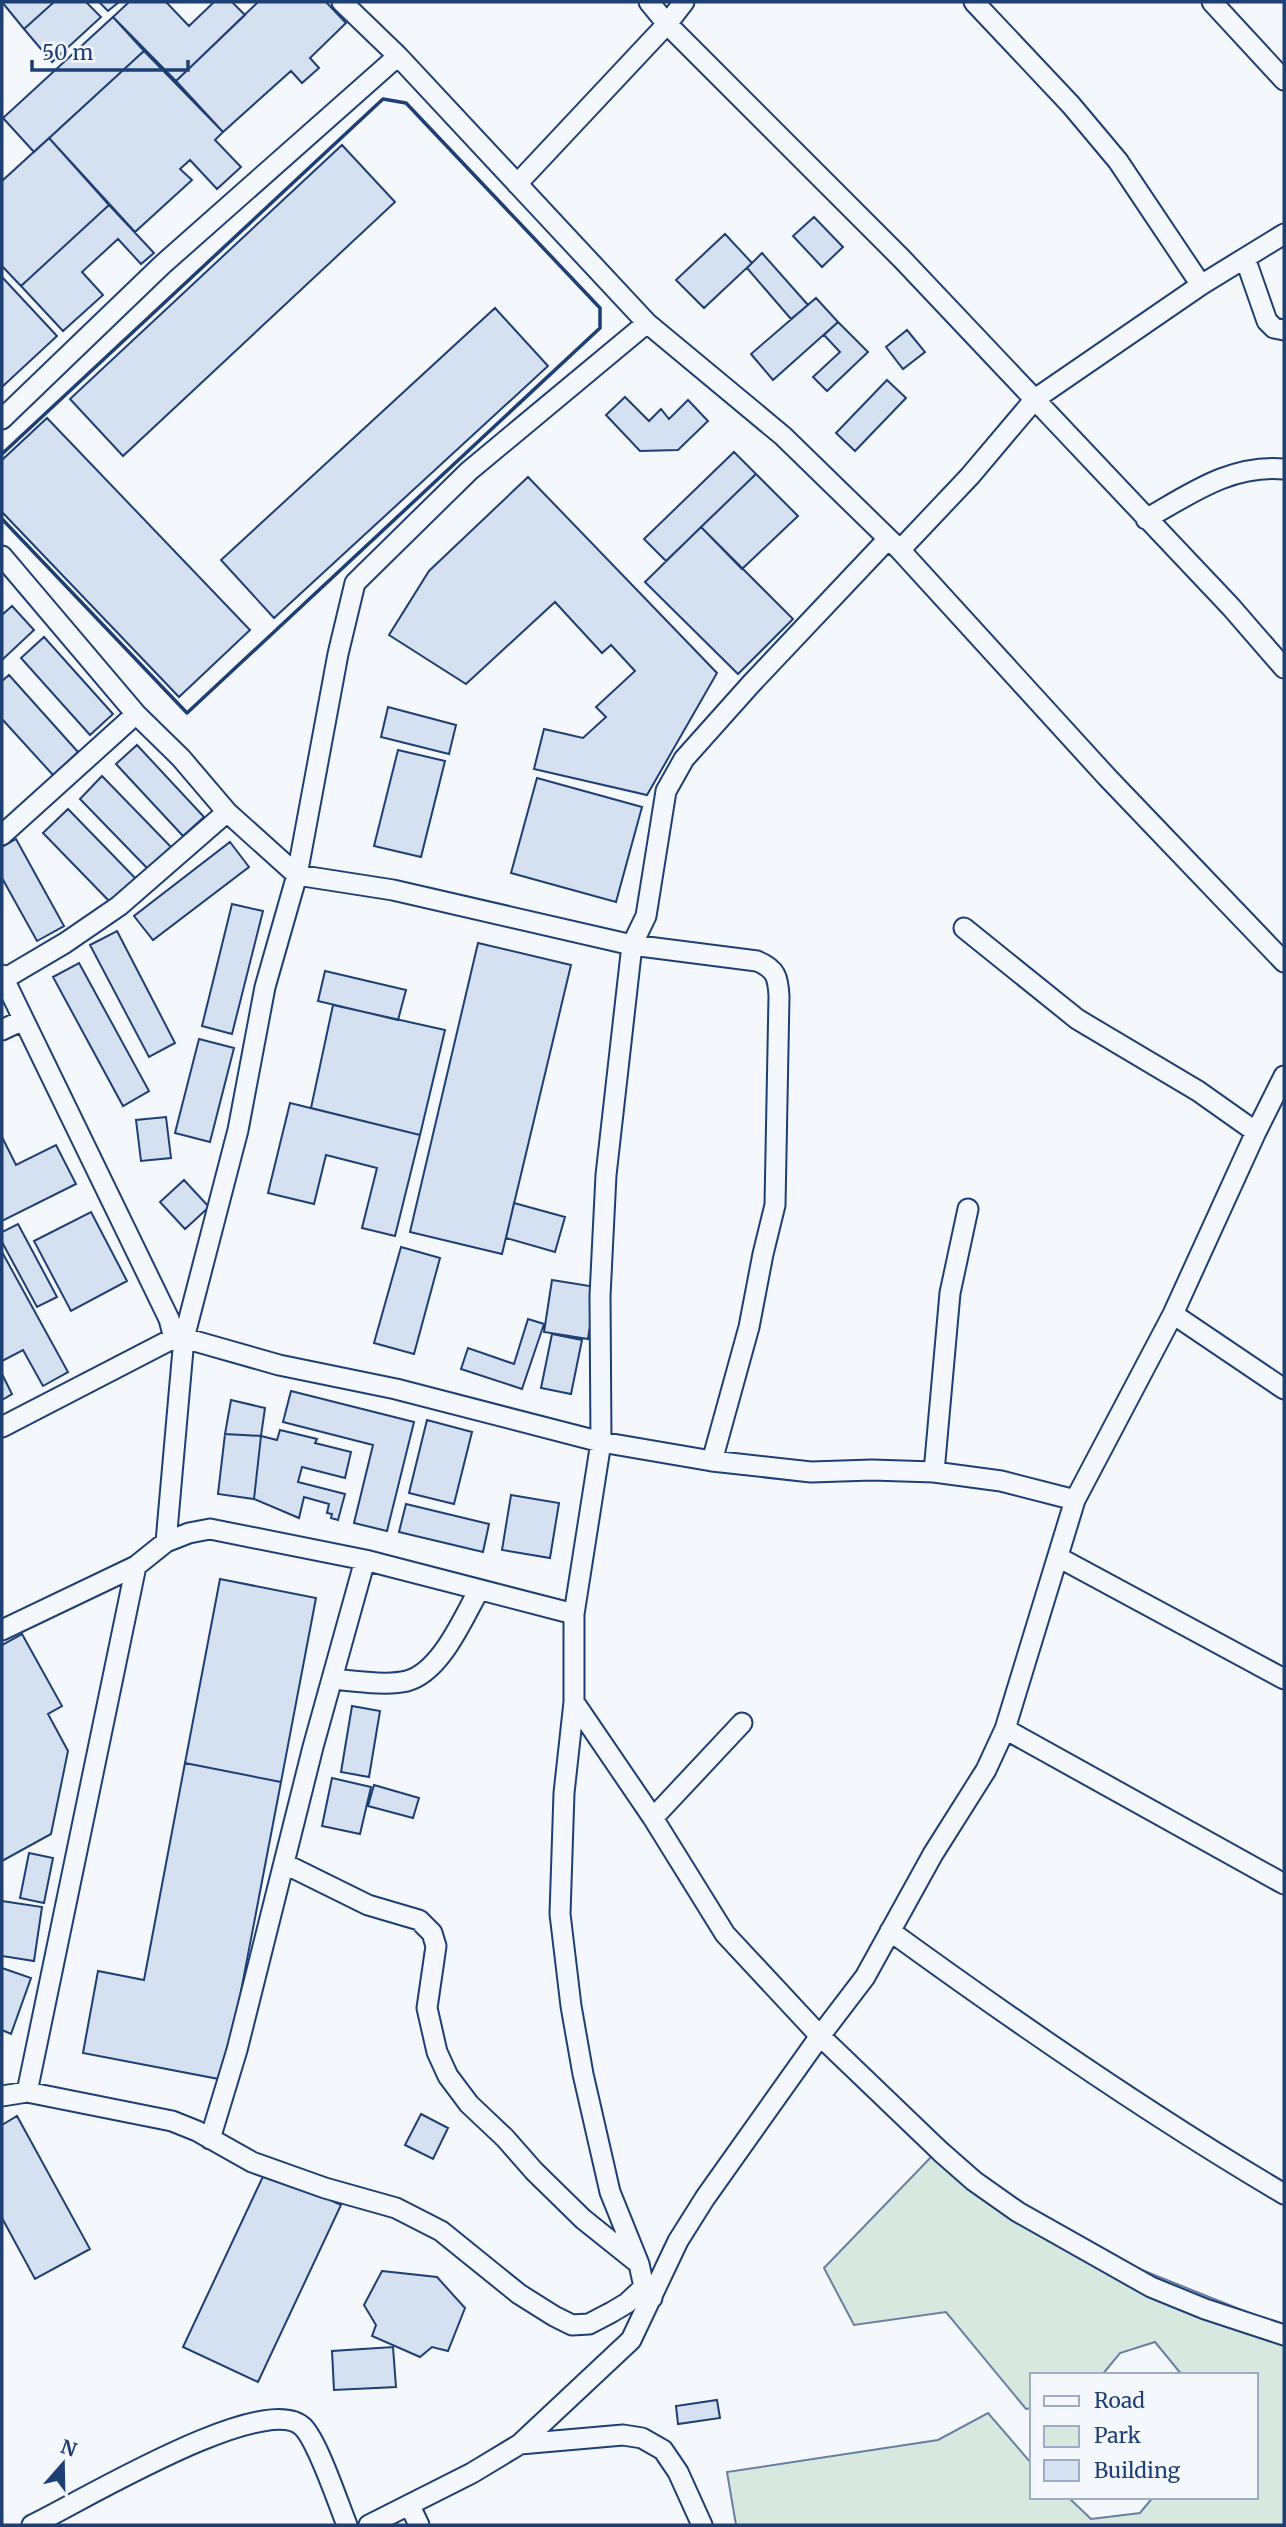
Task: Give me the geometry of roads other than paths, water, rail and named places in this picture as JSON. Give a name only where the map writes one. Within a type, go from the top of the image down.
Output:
[{"type":"street","points":[[342,2],[398,56],[647,323],[783,436],[894,545],[1107,777],[1284,962]]},
{"type":"street","points":[[649,2],[667,24],[892,249],[1231,607],[1284,668]]},
{"type":"street","points":[[517,184],[667,24],[684,2]]},
{"type":"street","points":[[974,2],[1118,161],[1201,285]]},
{"type":"street","points":[[1212,2],[1284,80]]},
{"type":"street","points":[[2,419],[162,265],[398,56]]},
{"type":"street","points":[[648,2293],[610,2192],[583,2074],[571,2006],[560,1914],[564,1793],[574,1702],[574,1614],[601,1442],[600,1296],[606,1175],[632,945],[646,916],[666,791],[684,760],[751,684],[894,545],[970,476],[1035,399],[1201,285],[1284,234]]},
{"type":"street","points":[[1245,258],[1267,321],[1274,328],[1284,330]]},
{"type":"street","points":[[166,1542],[179,1338],[238,1130],[265,987],[298,875],[338,654],[355,583],[469,471],[647,323]]},
{"type":"street","points":[[1146,519],[1214,481],[1241,471],[1284,469]]},
{"type":"street","points":[[2,556],[136,714],[181,758],[227,812],[298,875],[393,890],[632,945],[757,961],[769,966],[778,979],[775,1205],[762,1254],[749,1327],[712,1461]]},
{"type":"street","points":[[2,835],[136,714]]},
{"type":"street","points":[[179,1338],[3,977],[65,943],[119,906],[227,812]]},
{"type":"street","points":[[964,928],[1077,1019],[1198,1091],[1256,1132]]},
{"type":"street","points":[[2,1030],[23,1020]]},
{"type":"street","points":[[369,2525],[410,2506],[520,2444],[631,2340],[648,2293],[705,2198],[820,2036],[865,1978],[933,1854],[986,1770],[1005,1729],[1075,1500],[1173,1314],[1284,1076]]},
{"type":"street","points":[[934,1472],[950,1293],[968,1209]]},
{"type":"street","points":[[1173,1314],[1284,1389]]},
{"type":"street","points":[[2,1427],[179,1338],[279,1365],[396,1389],[601,1442],[712,1461],[811,1472],[872,1469],[934,1472],[1001,1481],[1075,1500]]},
{"type":"street","points":[[2,1630],[136,1566],[166,1542],[189,1533],[210,1529],[365,1560],[574,1614]]},
{"type":"street","points":[[1058,1557],[1284,1679]]},
{"type":"street","points":[[210,2139],[237,2050],[365,1560]]},
{"type":"street","points":[[27,2092],[136,1566]]},
{"type":"street","points":[[332,1679],[406,1681],[421,1675],[440,1658],[479,1590]]},
{"type":"street","points":[[574,1702],[653,1818],[725,1934],[820,2036],[940,2152],[974,2181],[1018,2212],[1151,2287],[1205,2309],[1284,2335]]},
{"type":"street","points":[[653,1818],[742,1723]]},
{"type":"street","points":[[1005,1729],[1284,1884]]},
{"type":"street","points":[[285,1864],[368,1905],[419,1920],[432,1933],[436,1946],[427,2008],[437,2052],[449,2076],[469,2104],[505,2138],[534,2171],[583,2219],[639,2264]]},
{"type":"street","points":[[890,1931],[973,1992],[1198,2144],[1284,2194]]},
{"type":"street","points":[[2,2096],[27,2092],[172,2121],[197,2131],[252,2162],[325,2188],[396,2208],[441,2231],[519,2294],[572,2325],[589,2324],[648,2293]]},
{"type":"street","points":[[33,2525],[60,2520],[168,2455],[227,2431],[264,2421],[287,2419],[302,2426],[312,2441],[347,2525]]},
{"type":"street","points":[[520,2444],[623,2435],[642,2438],[663,2450],[678,2472],[702,2525]]},
{"type":"street","points":[[410,2506],[419,2525]]}]
